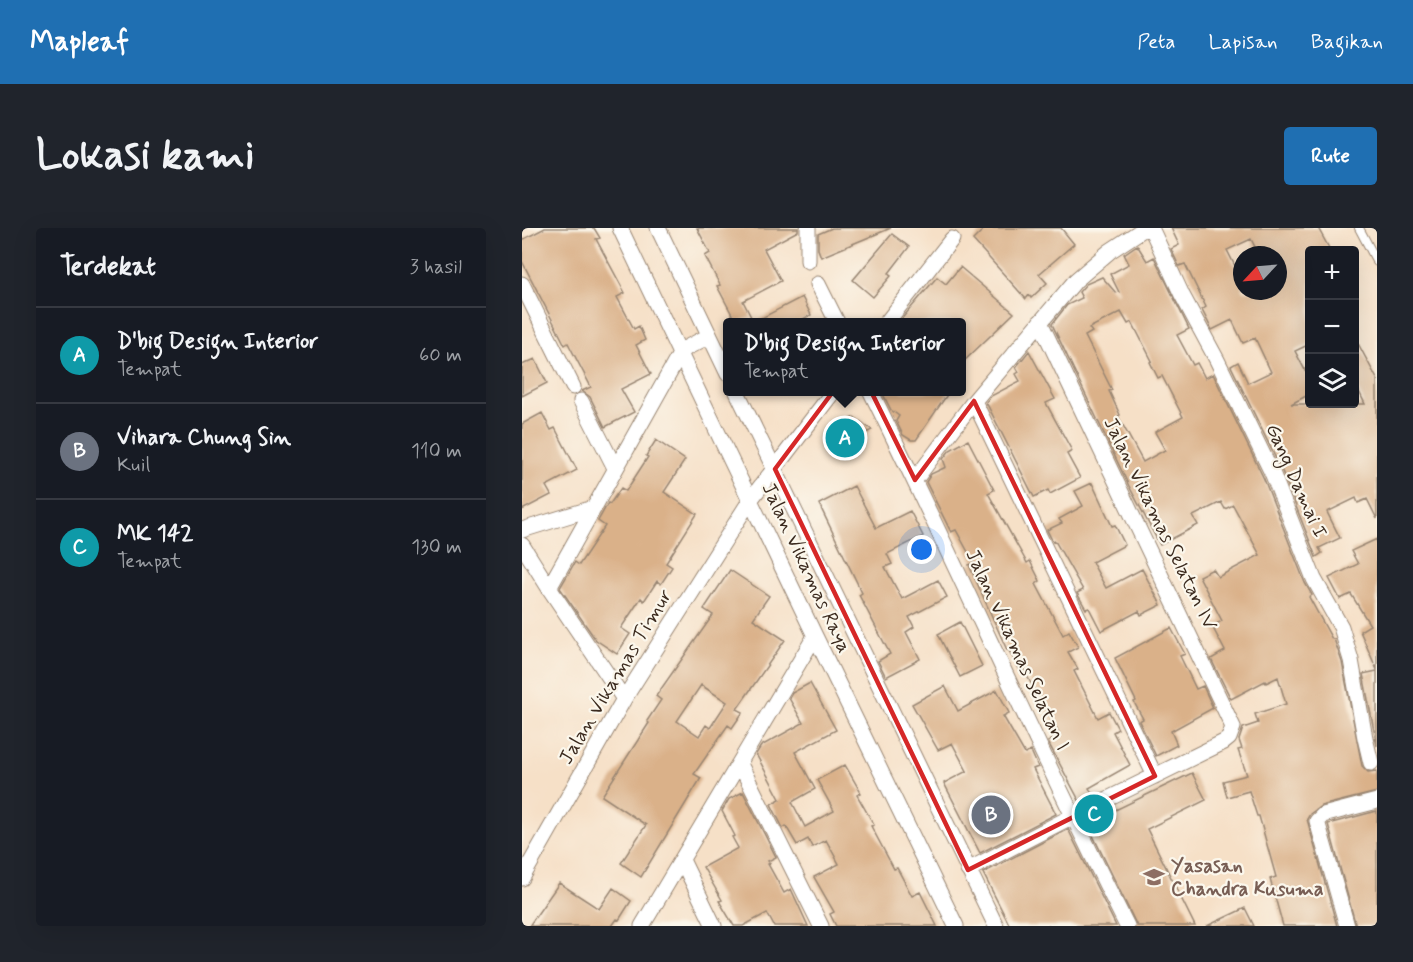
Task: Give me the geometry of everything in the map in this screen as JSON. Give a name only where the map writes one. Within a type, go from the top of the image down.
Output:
[{"type":"street","name":"Jalan Vikamas Raya","points":[[620,228],[754,496],[815,636],[956,926]]},
{"type":"street","points":[[658,228],[706,337],[723,356]]},
{"type":"street","points":[[808,228],[808,261]]},
{"type":"street","points":[[915,480],[974,401],[1086,270],[1143,229]]},
{"type":"street","name":"Gang Damai I","points":[[1143,229],[1217,360],[1273,475],[1314,579],[1341,627],[1351,660],[1371,763]]},
{"type":"street","points":[[889,318],[952,239]]},
{"type":"street","points":[[522,284],[573,387]]},
{"type":"street","points":[[818,284],[835,318]]},
{"type":"street","name":"Jalan Vikamas Selatan IV","points":[[1040,322],[1231,721],[1232,733],[1224,742],[1155,776]]},
{"type":"street","points":[[549,588],[683,351],[706,337]]},
{"type":"street","name":"Jalan Vikamas Raya","points":[[739,396],[773,472],[996,926]]},
{"type":"street","name":"Jalan Vikamas Timur","points":[[522,878],[624,699],[754,496],[830,396]]},
{"type":"street","name":"Jalan Vikamas Selatan I","points":[[873,396],[915,480],[1071,817],[1127,926]]},
{"type":"street","points":[[581,401],[615,468]]},
{"type":"street","points":[[968,870],[1155,776],[974,401]]},
{"type":"street","points":[[522,530],[593,508]]},
{"type":"street","points":[[522,546],[624,699]]},
{"type":"street","points":[[642,926],[815,636]]},
{"type":"street","points":[[740,764],[821,926]]},
{"type":"street","points":[[1347,926],[1317,821],[1323,815],[1377,801]]},
{"type":"street","points":[[682,860],[714,926]]},
{"type":"lane","points":[[1359,228],[1377,262]]},
{"type":"highlighted area","points":[[856,361],[915,480],[974,401],[1155,776],[968,870],[775,469]]},
{"type":"building","points":[[545,228],[594,228],[600,238],[596,239],[625,293],[617,297],[634,329],[639,326],[645,340],[636,345],[651,374],[621,389],[634,412],[605,427],[590,397],[582,391],[591,387],[568,343],[565,345],[522,261],[522,240]]},
{"type":"building","points":[[697,228],[798,228],[798,231],[764,249],[781,281],[743,301],[751,317],[748,318],[734,318],[705,256],[710,253]]},
{"type":"building","points":[[832,228],[891,228],[821,257],[818,249],[818,234]]},
{"type":"building","points":[[985,228],[1061,228],[1074,244],[1039,274],[1047,283],[1031,298],[1029,295],[1026,299],[973,240]]},
{"type":"building","points":[[1171,228],[1318,228],[1328,246],[1305,246],[1305,346],[1295,351],[1305,370],[1305,397],[1291,404],[1305,404],[1305,408],[1359,408],[1359,404],[1365,404],[1359,391],[1359,345],[1377,379],[1377,519],[1367,499],[1358,503],[1356,498],[1327,512],[1340,538],[1319,548],[1322,553],[1316,557],[1282,471],[1231,366],[1238,362],[1248,383],[1271,372],[1255,338],[1243,343],[1232,320],[1212,330],[1202,310],[1206,307],[1185,264],[1179,266],[1171,249],[1179,245]]},
{"type":"building","points":[[892,234],[909,247],[889,273],[891,276],[873,297],[853,280]]},
{"type":"building","points":[[1137,245],[1147,261],[1154,257],[1189,329],[1177,335],[1193,365],[1197,363],[1205,378],[1213,374],[1264,479],[1305,583],[1312,595],[1309,597],[1334,639],[1342,662],[1362,766],[1368,772],[1377,771],[1377,792],[1321,806],[1307,819],[1337,926],[1283,926],[1270,879],[1276,877],[1259,816],[1257,816],[1249,791],[1227,797],[1223,781],[1247,775],[1238,750],[1242,749],[1239,740],[1243,728],[1258,723],[1255,714],[1286,704],[1278,677],[1266,683],[1265,681],[1231,699],[1211,659],[1225,651],[1212,626],[1222,621],[1199,576],[1213,569],[1218,577],[1260,555],[1233,505],[1225,509],[1221,502],[1193,516],[1198,525],[1160,545],[1129,486],[1052,324],[1067,305],[1082,298],[1079,292],[1086,284],[1102,277],[1116,293],[1119,292],[1110,274],[1129,264],[1124,254]],"holes":[[[1121,312],[1128,324],[1132,322],[1158,378],[1162,376],[1183,417],[1155,432],[1165,450],[1143,462],[1118,416],[1120,415],[1109,391],[1112,390],[1085,336],[1092,332],[1089,328]]]},
{"type":"building","points":[[960,267],[1014,313],[966,359],[966,318],[902,318],[937,277],[946,284]]},
{"type":"building","points":[[802,297],[811,315],[805,318],[762,318]]},
{"type":"building","points":[[1029,351],[1055,399],[1046,403],[1072,451],[1067,454],[1080,478],[1050,494],[1048,490],[1034,497],[986,402],[991,396],[1020,381],[1016,374],[1019,372],[1016,367]]},
{"type":"building","points":[[535,359],[547,383],[522,396],[522,365]]},
{"type":"building","points":[[884,396],[946,396],[916,440],[903,435],[896,421],[899,416],[891,410]]},
{"type":"building","points":[[542,413],[551,430],[555,428],[577,470],[546,486],[551,495],[522,510],[522,424]]},
{"type":"building","points":[[854,417],[872,430],[839,447],[830,429]]},
{"type":"building","points":[[656,440],[685,460],[664,492],[697,514],[666,563],[672,567],[661,584],[657,581],[644,601],[641,598],[621,628],[630,634],[617,654],[596,640],[560,588],[575,562],[579,565],[605,526],[598,521],[608,503],[610,504],[621,488],[626,491]]},
{"type":"building","points":[[968,440],[994,490],[988,493],[1027,563],[1030,561],[1040,581],[1036,584],[1063,635],[1069,631],[1078,647],[1068,652],[1078,669],[1074,671],[1098,718],[1109,712],[1118,729],[1113,732],[1130,765],[1089,788],[1093,795],[1080,802],[1048,742],[1060,735],[1037,690],[1035,691],[1024,670],[1021,672],[1007,650],[969,565],[974,563],[956,530],[951,532],[926,482],[931,474],[946,467],[943,459],[950,450]]},
{"type":"building","points":[[1092,483],[1112,526],[1115,525],[1125,545],[1092,562],[1106,588],[1142,569],[1161,605],[1141,615],[1139,611],[1101,631],[1089,608],[1086,609],[1077,593],[1083,590],[1047,530],[1062,523],[1059,519],[1083,506],[1075,491]]},
{"type":"building","points":[[854,486],[876,528],[910,511],[923,536],[887,554],[892,564],[885,567],[902,599],[938,580],[947,597],[909,617],[914,627],[906,632],[920,659],[886,677],[878,661],[890,654],[859,595],[862,593],[819,504]]},
{"type":"building","points":[[1377,539],[1377,670],[1360,631],[1370,625],[1351,594],[1340,599],[1329,578],[1358,564],[1351,551]]},
{"type":"building","points":[[730,570],[769,596],[753,619],[785,640],[737,709],[743,712],[732,728],[728,725],[694,774],[701,778],[641,877],[621,863],[646,825],[602,796],[649,723],[647,721],[661,700],[656,696],[713,615],[704,609]],"holes":[[[701,685],[727,702],[710,728],[706,725],[699,736],[677,721]]]},
{"type":"building","points":[[960,622],[982,666],[960,677],[938,634]]},
{"type":"building","points":[[1171,628],[1185,654],[1180,656],[1196,689],[1203,686],[1213,708],[1171,731],[1177,745],[1156,756],[1139,721],[1143,719],[1134,702],[1136,701],[1115,658]]},
{"type":"building","points":[[1377,671],[1377,746],[1363,674]]},
{"type":"building","points":[[810,683],[836,730],[795,752],[815,789],[792,802],[805,827],[834,811],[817,780],[845,765],[861,793],[857,795],[894,869],[897,868],[912,896],[920,892],[937,926],[836,926],[830,914],[834,912],[814,877],[839,864],[826,840],[812,847],[808,839],[797,845],[786,826],[783,828],[771,804],[780,799],[756,754],[761,746],[803,723],[789,698],[792,693]]},
{"type":"building","points":[[945,686],[958,711],[997,690],[1009,713],[1003,716],[1025,754],[1031,751],[1038,767],[1033,769],[1056,814],[980,853],[944,783],[967,771],[952,743],[938,750],[912,704]]},
{"type":"building","name":"Yasasan Chandra Kusuma","points":[[1192,773],[1206,800],[1147,829],[1195,926],[1137,926],[1086,821],[1102,813],[1103,816]]},
{"type":"building","points":[[743,792],[776,857],[768,861],[770,863],[768,864],[784,893],[791,889],[808,926],[774,926],[767,913],[743,926],[734,926],[719,901],[722,900],[703,867],[738,848],[732,837],[735,836],[722,811],[729,799]]},
{"type":"building","points":[[1377,811],[1377,926],[1356,926],[1328,824]]},
{"type":"building","points":[[1068,829],[1116,926],[1010,926],[983,873]]},
{"type":"building","points":[[559,883],[599,909],[613,888],[631,901],[619,920],[617,919],[612,926],[529,926]]},
{"type":"building","name":"Yasasan Chandra Kusuma","points":[[1245,908],[1254,926],[1207,926]]},
{"type":"place","name":"D'big Design Interior","points":[[845,438]]},
{"type":"place","name":"MK 142","points":[[1094,814]]},
{"type":"place","name":"Vihara Chung Sin","points":[[991,815]]},
{"type":"place","name":"Yasasan Chandra Kusuma","points":[[1154,877]]}]
